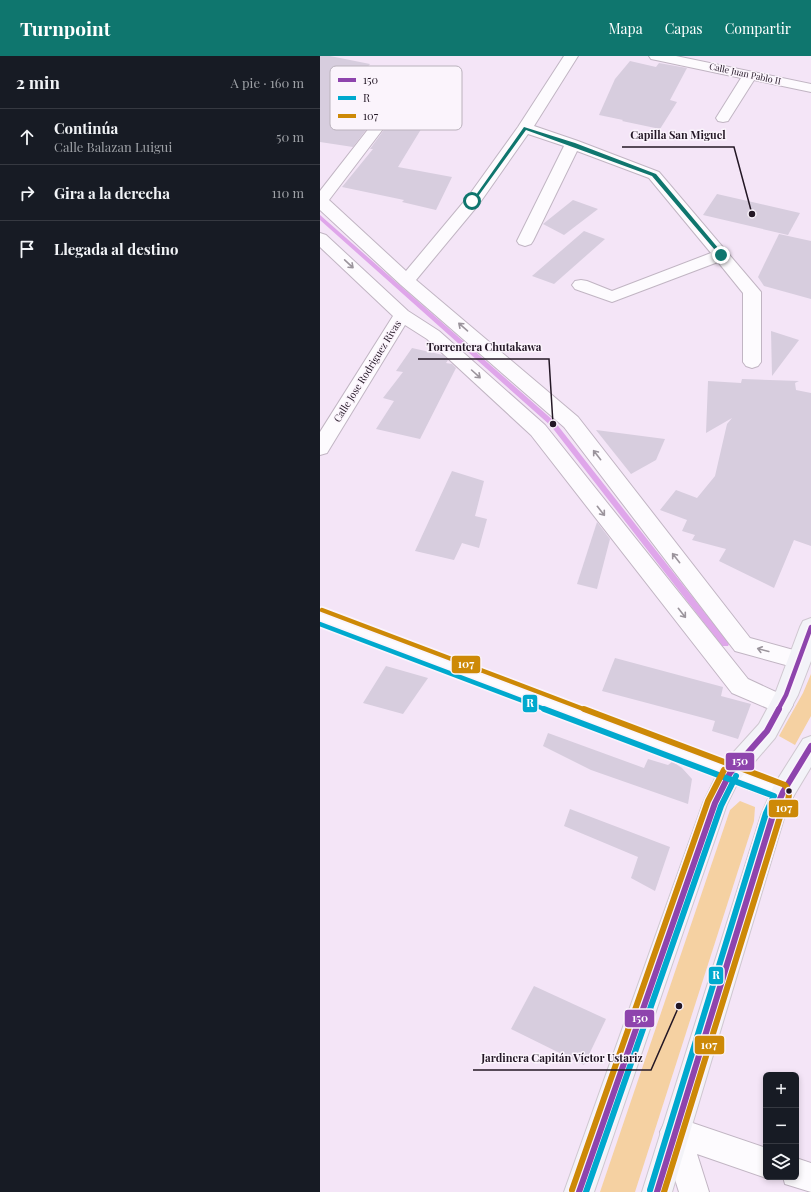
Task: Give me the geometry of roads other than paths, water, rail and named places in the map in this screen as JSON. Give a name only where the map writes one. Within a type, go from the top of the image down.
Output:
[{"type":"main road","points":[[579,1192],[715,803],[730,773],[762,738],[780,705],[800,660],[811,627]]},
{"type":"main road","points":[[657,1192],[773,815],[783,792],[810,748]]},
{"type":"street","points":[[407,281],[472,201],[525,128],[571,56]]},
{"type":"street","name":"Calle Juan Pablo II","points":[[656,56],[811,88]]},
{"type":"street","points":[[720,69],[728,56]]},
{"type":"street","points":[[723,118],[750,75]]},
{"type":"street","points":[[525,128],[573,144],[654,175],[752,292],[752,362]]},
{"type":"street","points":[[375,130],[320,201],[407,281],[571,422],[743,645],[800,660]]},
{"type":"street","points":[[524,241],[573,144]]},
{"type":"street","points":[[320,238],[402,314],[433,335],[538,430],[740,686],[780,705]]},
{"type":"street","points":[[581,285],[612,297],[721,255]]},
{"type":"street","name":"Calle Jose Rodriguez Rivas","points":[[320,448],[402,314]]},
{"type":"street","points":[[320,617],[783,792]]},
{"type":"street","points":[[675,1132],[763,1162]]},
{"type":"street","points":[[675,1132],[694,1192]]},
{"type":"street","points":[[799,1174],[811,1178]]},
{"type":"waterway","points":[[320,217],[553,424],[725,644]]},
{"type":"place","name":"Capilla San Miguel","points":[[752,214]]},
{"type":"place","name":"Torrentera Chutakawa","points":[[553,424]]},
{"type":"place","name":"Jardinera Capitán Víctor Ustariz","points":[[679,1006]]}]
